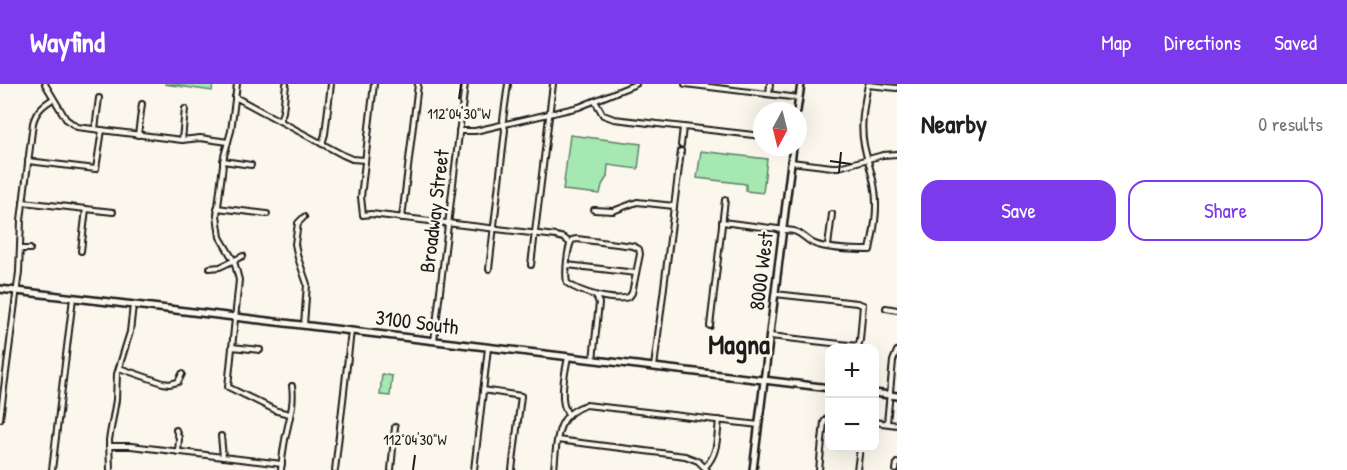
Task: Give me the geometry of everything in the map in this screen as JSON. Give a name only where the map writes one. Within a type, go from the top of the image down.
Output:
[{"type":"street","points":[[45,84],[62,114],[77,127],[182,140],[200,138],[228,142]]},
{"type":"street","points":[[237,84],[217,208],[218,230],[234,261],[239,280],[228,387],[277,411],[290,414]]},
{"type":"street","points":[[280,120],[286,84]]},
{"type":"street","points":[[322,144],[332,84]]},
{"type":"street","points":[[374,84],[361,197],[363,215],[372,214],[535,233],[571,241],[577,239],[633,246],[639,249],[640,254],[632,293],[629,297],[591,294],[567,283],[571,241]]},
{"type":"street","points":[[402,218],[418,84]]},
{"type":"street","name":"Broadway Street","points":[[434,341],[465,84]]},
{"type":"street","points":[[489,269],[508,84]]},
{"type":"street","points":[[531,265],[553,84]]},
{"type":"street","points":[[459,131],[470,132],[549,115],[579,107],[636,84]]},
{"type":"street","points":[[685,84],[725,86],[799,98]]},
{"type":"street","points":[[769,94],[770,84]]},
{"type":"street","points":[[798,102],[801,84]]},
{"type":"street","points":[[722,222],[800,233],[815,244],[870,250],[876,200],[862,128],[868,85],[897,88]]},
{"type":"street","points":[[235,97],[348,158],[365,160]]},
{"type":"street","points":[[95,129],[99,98]]},
{"type":"street","points":[[0,419],[34,117],[42,106],[53,99]]},
{"type":"street","points":[[595,101],[601,113],[607,117],[753,135]]},
{"type":"street","points":[[138,135],[142,104]]},
{"type":"street","points":[[182,140],[185,109]]},
{"type":"street","points":[[681,145],[683,127]]},
{"type":"street","points":[[28,161],[96,169],[102,130]]},
{"type":"street","points":[[654,368],[681,151]]},
{"type":"street","points":[[791,162],[832,167],[883,154],[897,154]]},
{"type":"street","name":"8000 West","points":[[753,470],[792,156]]},
{"type":"street","points":[[223,161],[251,165]]},
{"type":"street","points":[[710,326],[725,200]]},
{"type":"street","points":[[23,202],[113,212]]},
{"type":"street","points":[[594,210],[613,212],[637,202],[674,206]]},
{"type":"street","points":[[217,208],[267,214]]},
{"type":"street","points":[[81,251],[86,209]]},
{"type":"street","points":[[828,246],[832,214]]},
{"type":"street","points":[[304,217],[298,223],[296,244],[297,258],[307,284],[304,325]]},
{"type":"street","points":[[20,249],[30,249]]},
{"type":"street","points":[[210,268],[220,267],[243,256]]},
{"type":"street","points":[[567,265],[636,273]]},
{"type":"street","name":"3100 South","points":[[0,289],[825,387]]},
{"type":"street","points":[[770,336],[858,346],[860,340],[863,305],[775,294]]},
{"type":"street","points":[[592,360],[599,303],[596,295]]},
{"type":"street","points":[[599,303],[605,296]]},
{"type":"street","points":[[52,470],[73,298]]},
{"type":"street","points":[[110,470],[110,433],[119,368],[128,338],[133,305]]},
{"type":"street","points":[[886,308],[897,310]]},
{"type":"street","points":[[334,470],[351,331]]},
{"type":"street","points":[[232,347],[260,350]]},
{"type":"street","points":[[474,470],[488,348]]},
{"type":"street","points":[[887,423],[894,395],[893,361],[897,351]]},
{"type":"street","points":[[568,357],[562,400],[568,414]]},
{"type":"street","points":[[119,368],[169,384],[178,382],[182,374]]},
{"type":"street","points":[[109,447],[131,446],[224,457],[281,467],[293,394],[292,386]]},
{"type":"street","points":[[483,390],[520,396],[512,470]]},
{"type":"street","points":[[879,394],[894,395]]},
{"type":"street","points":[[554,470],[560,426],[568,414],[579,407],[593,405],[759,425]]},
{"type":"street","points":[[557,440],[685,456],[698,461],[706,468],[715,451],[719,420]]},
{"type":"street","points":[[819,470],[825,421]]},
{"type":"street","points":[[879,422],[897,424]]},
{"type":"street","points":[[391,470],[395,427]]},
{"type":"street","points":[[176,430],[179,438],[178,452]]},
{"type":"street","points":[[221,436],[224,457]]},
{"type":"street","points":[[857,470],[859,452]]},
{"type":"street","points":[[896,470],[897,463]]},
{"type":"green space","points":[[164,84],[213,84],[212,91]]},
{"type":"green space","points":[[570,135],[641,144],[638,169],[608,165],[607,177],[600,194],[563,190]]},
{"type":"green space","points":[[701,151],[767,159],[763,193],[746,191],[746,184],[697,178]]},
{"type":"green space","points":[[382,374],[392,376],[390,396],[380,395]]},
{"type":"district","name":"Magna","points":[[739,344]]}]
